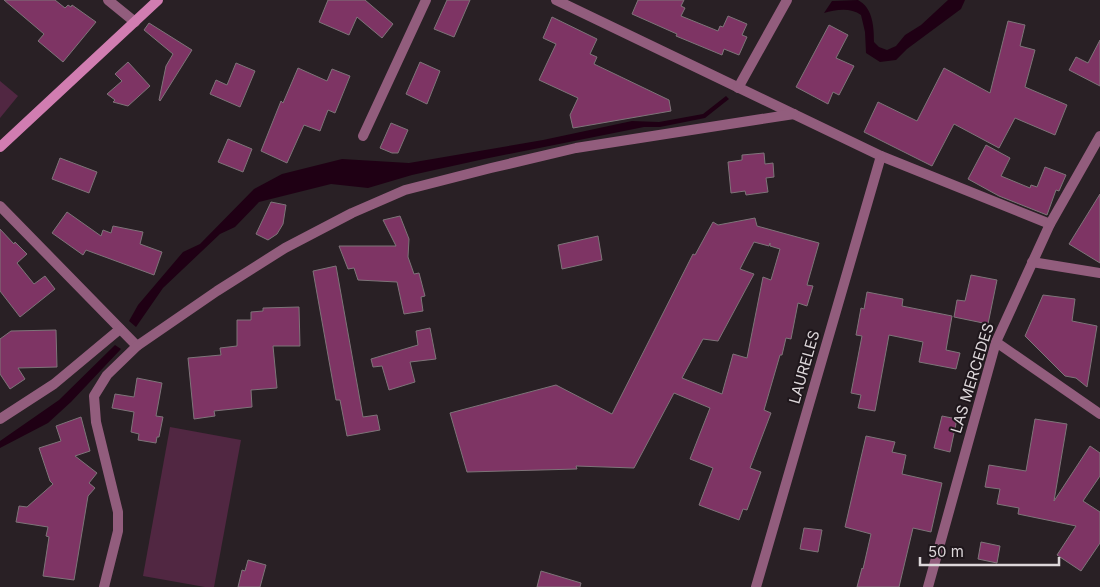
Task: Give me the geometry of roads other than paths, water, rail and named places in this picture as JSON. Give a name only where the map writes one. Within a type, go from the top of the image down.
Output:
[{"type":"main road","points":[[0,146],[158,0]]},
{"type":"street","points":[[108,0],[135,22]]},
{"type":"street","points":[[363,136],[426,0]]},
{"type":"street","points":[[556,0],[881,156],[1050,224]]},
{"type":"street","points":[[738,88],[788,0]]},
{"type":"street","points":[[104,587],[118,531],[118,512],[96,422],[94,396],[107,375],[137,346],[217,291],[286,248],[352,213],[405,190],[576,148],[794,114]]},
{"type":"street","name":"LAS MERCEDES","points":[[928,587],[996,342],[1050,224],[1100,136]]},
{"type":"street","name":"LAURELES","points":[[756,587],[881,156]]},
{"type":"street","points":[[0,206],[137,346]]},
{"type":"street","points":[[1032,262],[1100,273]]},
{"type":"street","points":[[0,419],[54,384],[120,329]]},
{"type":"street","points":[[996,342],[1100,414]]}]
